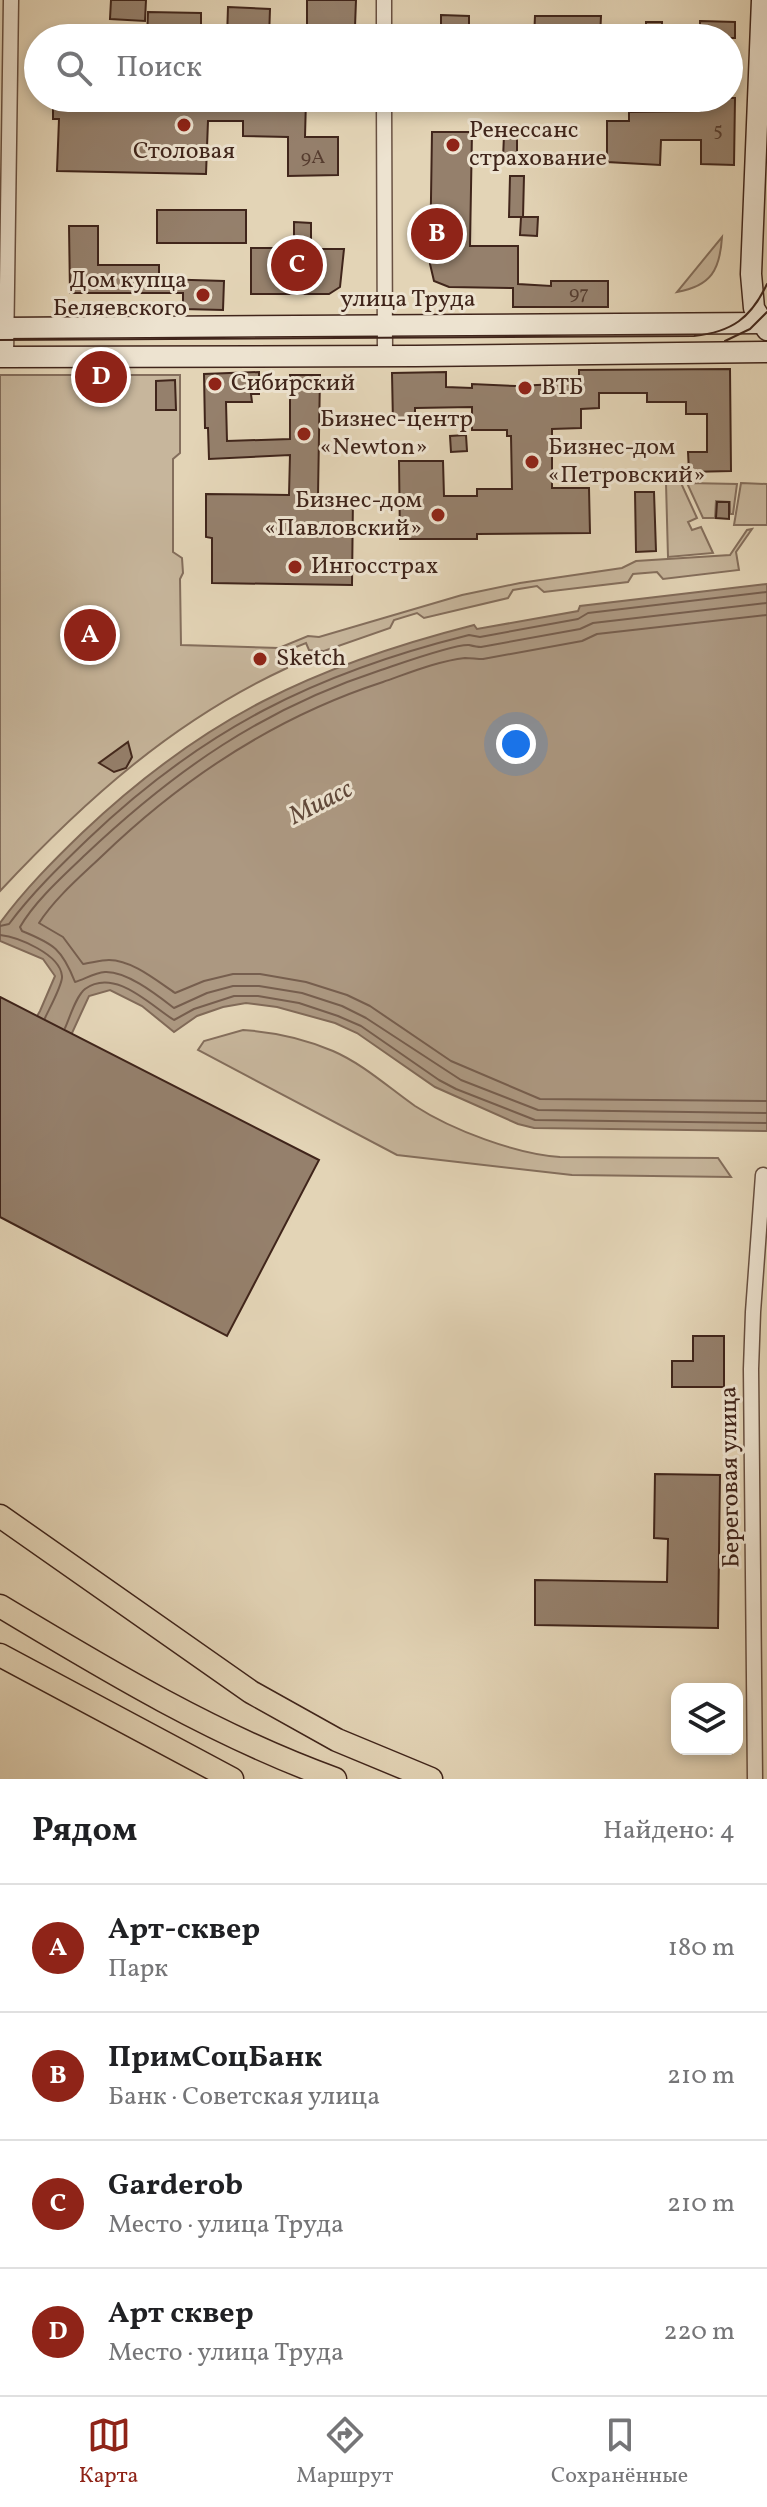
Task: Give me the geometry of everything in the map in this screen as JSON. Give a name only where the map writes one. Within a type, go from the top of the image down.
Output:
[{"type":"main road","points":[[762,0],[751,274],[754,308],[766,326]]},
{"type":"main road","name":"улица Труда","points":[[3,328],[238,324],[385,327],[766,326]]},
{"type":"main road","points":[[3,357],[767,352]]},
{"type":"main road","points":[[0,1516],[251,1692],[346,1744],[431,1779]]},
{"type":"main road","points":[[0,1606],[195,1718],[282,1759],[335,1779]]},
{"type":"main road","points":[[0,1655],[232,1779]]},
{"type":"street","points":[[3,357],[11,0]]},
{"type":"street","points":[[384,0],[384,24]]},
{"type":"street","points":[[384,112],[385,356]]},
{"type":"street","name":"Береговая улица","points":[[755,1779],[751,1369],[763,1175]]},
{"type":"shaded area","points":[[722,237],[719,259],[712,275],[698,286],[677,292]]},
{"type":"shaded area","points":[[0,375],[180,375],[180,453],[173,459],[173,552],[182,558],[181,645],[279,648],[308,636],[319,637],[462,595],[520,583],[622,568],[636,561],[730,555],[747,530],[752,529],[736,552],[739,570],[663,579],[657,572],[633,574],[628,582],[544,592],[537,586],[513,590],[508,598],[424,618],[417,613],[394,620],[390,628],[324,651],[309,650],[306,643],[281,653],[287,668],[206,712],[133,765],[65,825],[0,891]]},
{"type":"shaded area","points":[[666,483],[681,483],[697,518],[688,522],[692,530],[701,527],[713,553],[668,557]]},
{"type":"shaded area","points":[[687,483],[737,484],[733,514],[730,514],[730,502],[716,501],[715,518],[703,518]]},
{"type":"shaded area","points":[[741,483],[767,484],[767,525],[734,525]]},
{"type":"shaded area","points":[[243,1030],[288,1036],[333,1051],[365,1069],[430,1115],[505,1146],[560,1157],[718,1158],[731,1177],[572,1175],[397,1155],[198,1050],[204,1041]]},
{"type":"water","name":"Миасс","points":[[767,584],[767,1131],[534,1128],[518,1124],[435,1087],[357,1033],[335,1023],[277,1007],[246,1003],[197,1016],[174,1032],[142,1006],[110,990],[89,996],[0,1190],[0,1080],[40,1011],[55,976],[43,959],[0,941],[0,923],[50,865],[127,793],[217,727],[263,701],[362,659],[416,641],[474,625],[477,629],[578,611],[580,606]]},
{"type":"building","points":[[111,0],[146,0],[145,21],[110,19]]},
{"type":"building","points":[[307,0],[356,0],[355,24],[307,24]]},
{"type":"building","points":[[228,7],[270,9],[269,24],[227,24]]},
{"type":"building","points":[[148,12],[201,13],[201,24],[148,24]]},
{"type":"building","points":[[441,15],[469,16],[469,24],[441,24]]},
{"type":"building","points":[[535,16],[601,16],[601,24],[535,24]]},
{"type":"building","points":[[700,21],[735,22],[735,24],[700,24]]},
{"type":"building","points":[[53,112],[306,112],[305,137],[338,137],[338,175],[288,176],[288,137],[243,136],[243,121],[208,121],[206,174],[57,171],[59,119],[53,119]]},
{"type":"building","points":[[629,112],[735,112],[734,165],[701,164],[701,140],[661,140],[660,165],[607,162],[607,121],[629,121]]},
{"type":"building","points":[[432,132],[472,132],[470,246],[518,246],[518,284],[551,286],[551,281],[608,281],[608,307],[513,307],[513,288],[449,287],[434,281],[430,264]]},
{"type":"building","points":[[504,135],[517,135],[517,159],[503,159]]},
{"type":"building","points":[[510,176],[524,176],[523,217],[538,217],[537,236],[520,235],[521,217],[509,217]]},
{"type":"building","points":[[157,210],[246,210],[246,243],[157,243]]},
{"type":"building","points":[[294,222],[311,223],[311,249],[344,249],[340,287],[329,294],[251,294],[251,248],[294,248]]},
{"type":"building","points":[[69,226],[98,226],[98,265],[159,265],[159,279],[224,281],[223,310],[183,309],[183,293],[70,293]]},
{"type":"building","points":[[730,369],[731,471],[689,472],[688,452],[707,452],[707,414],[686,414],[686,402],[647,402],[647,393],[599,393],[599,408],[581,409],[581,428],[552,429],[552,488],[589,488],[590,533],[477,534],[477,539],[400,539],[399,461],[443,461],[444,496],[477,496],[477,489],[512,489],[511,436],[507,436],[507,430],[472,430],[472,407],[415,408],[415,423],[393,423],[392,373],[446,372],[446,387],[472,388],[472,384],[516,386],[579,383],[579,370]]},
{"type":"building","name":"Бизнес-центр «Newton»","points":[[259,372],[259,394],[251,394],[252,402],[226,402],[227,441],[290,439],[290,375],[320,375],[318,496],[353,496],[352,585],[212,583],[212,538],[206,537],[206,494],[289,495],[290,455],[209,459],[204,374]]},
{"type":"building","points":[[175,380],[176,410],[156,410],[156,381]]},
{"type":"building","points":[[466,435],[467,451],[451,452],[450,436]]},
{"type":"building","points":[[635,492],[654,492],[656,551],[636,552]]},
{"type":"building","points":[[717,502],[729,502],[729,519],[716,518]]},
{"type":"building","points":[[128,742],[132,757],[126,768],[114,772],[99,763]]},
{"type":"building","points":[[0,997],[319,1160],[227,1336],[0,1217]]},
{"type":"building","points":[[693,1336],[724,1336],[724,1387],[672,1387],[672,1361],[693,1361]]},
{"type":"building","points":[[655,1474],[720,1475],[718,1628],[535,1625],[535,1580],[667,1582],[668,1539],[654,1538]]},
{"type":"tram line","points":[[0,340],[694,336],[719,331],[739,321],[754,306],[767,284]]},
{"type":"tram line","points":[[725,341],[750,329],[767,312]]},
{"type":"place","name":"Столовая","points":[[184,125]]},
{"type":"place","name":"Ренессанс страхование","points":[[453,145]]},
{"type":"place","name":"ПримСоцБанк","points":[[437,234]]},
{"type":"place","name":"Garderob","points":[[297,265]]},
{"type":"place","name":"Дом купца Беляевского","points":[[203,295]]},
{"type":"place","name":"Арт сквер","points":[[101,377]]},
{"type":"place","name":"Сибирский","points":[[215,384]]},
{"type":"place","name":"ВТБ","points":[[525,388]]},
{"type":"place","name":"Бизнес-центр «Newton»","points":[[304,434]]},
{"type":"place","name":"Бизнес-дом «Петровский»","points":[[532,462]]},
{"type":"place","name":"Бизнес-дом «Павловский»","points":[[438,515]]},
{"type":"place","name":"Ингосстрах","points":[[295,567]]},
{"type":"place","name":"Арт-сквер","points":[[90,635]]},
{"type":"place","name":"Sketch","points":[[260,659]]}]
